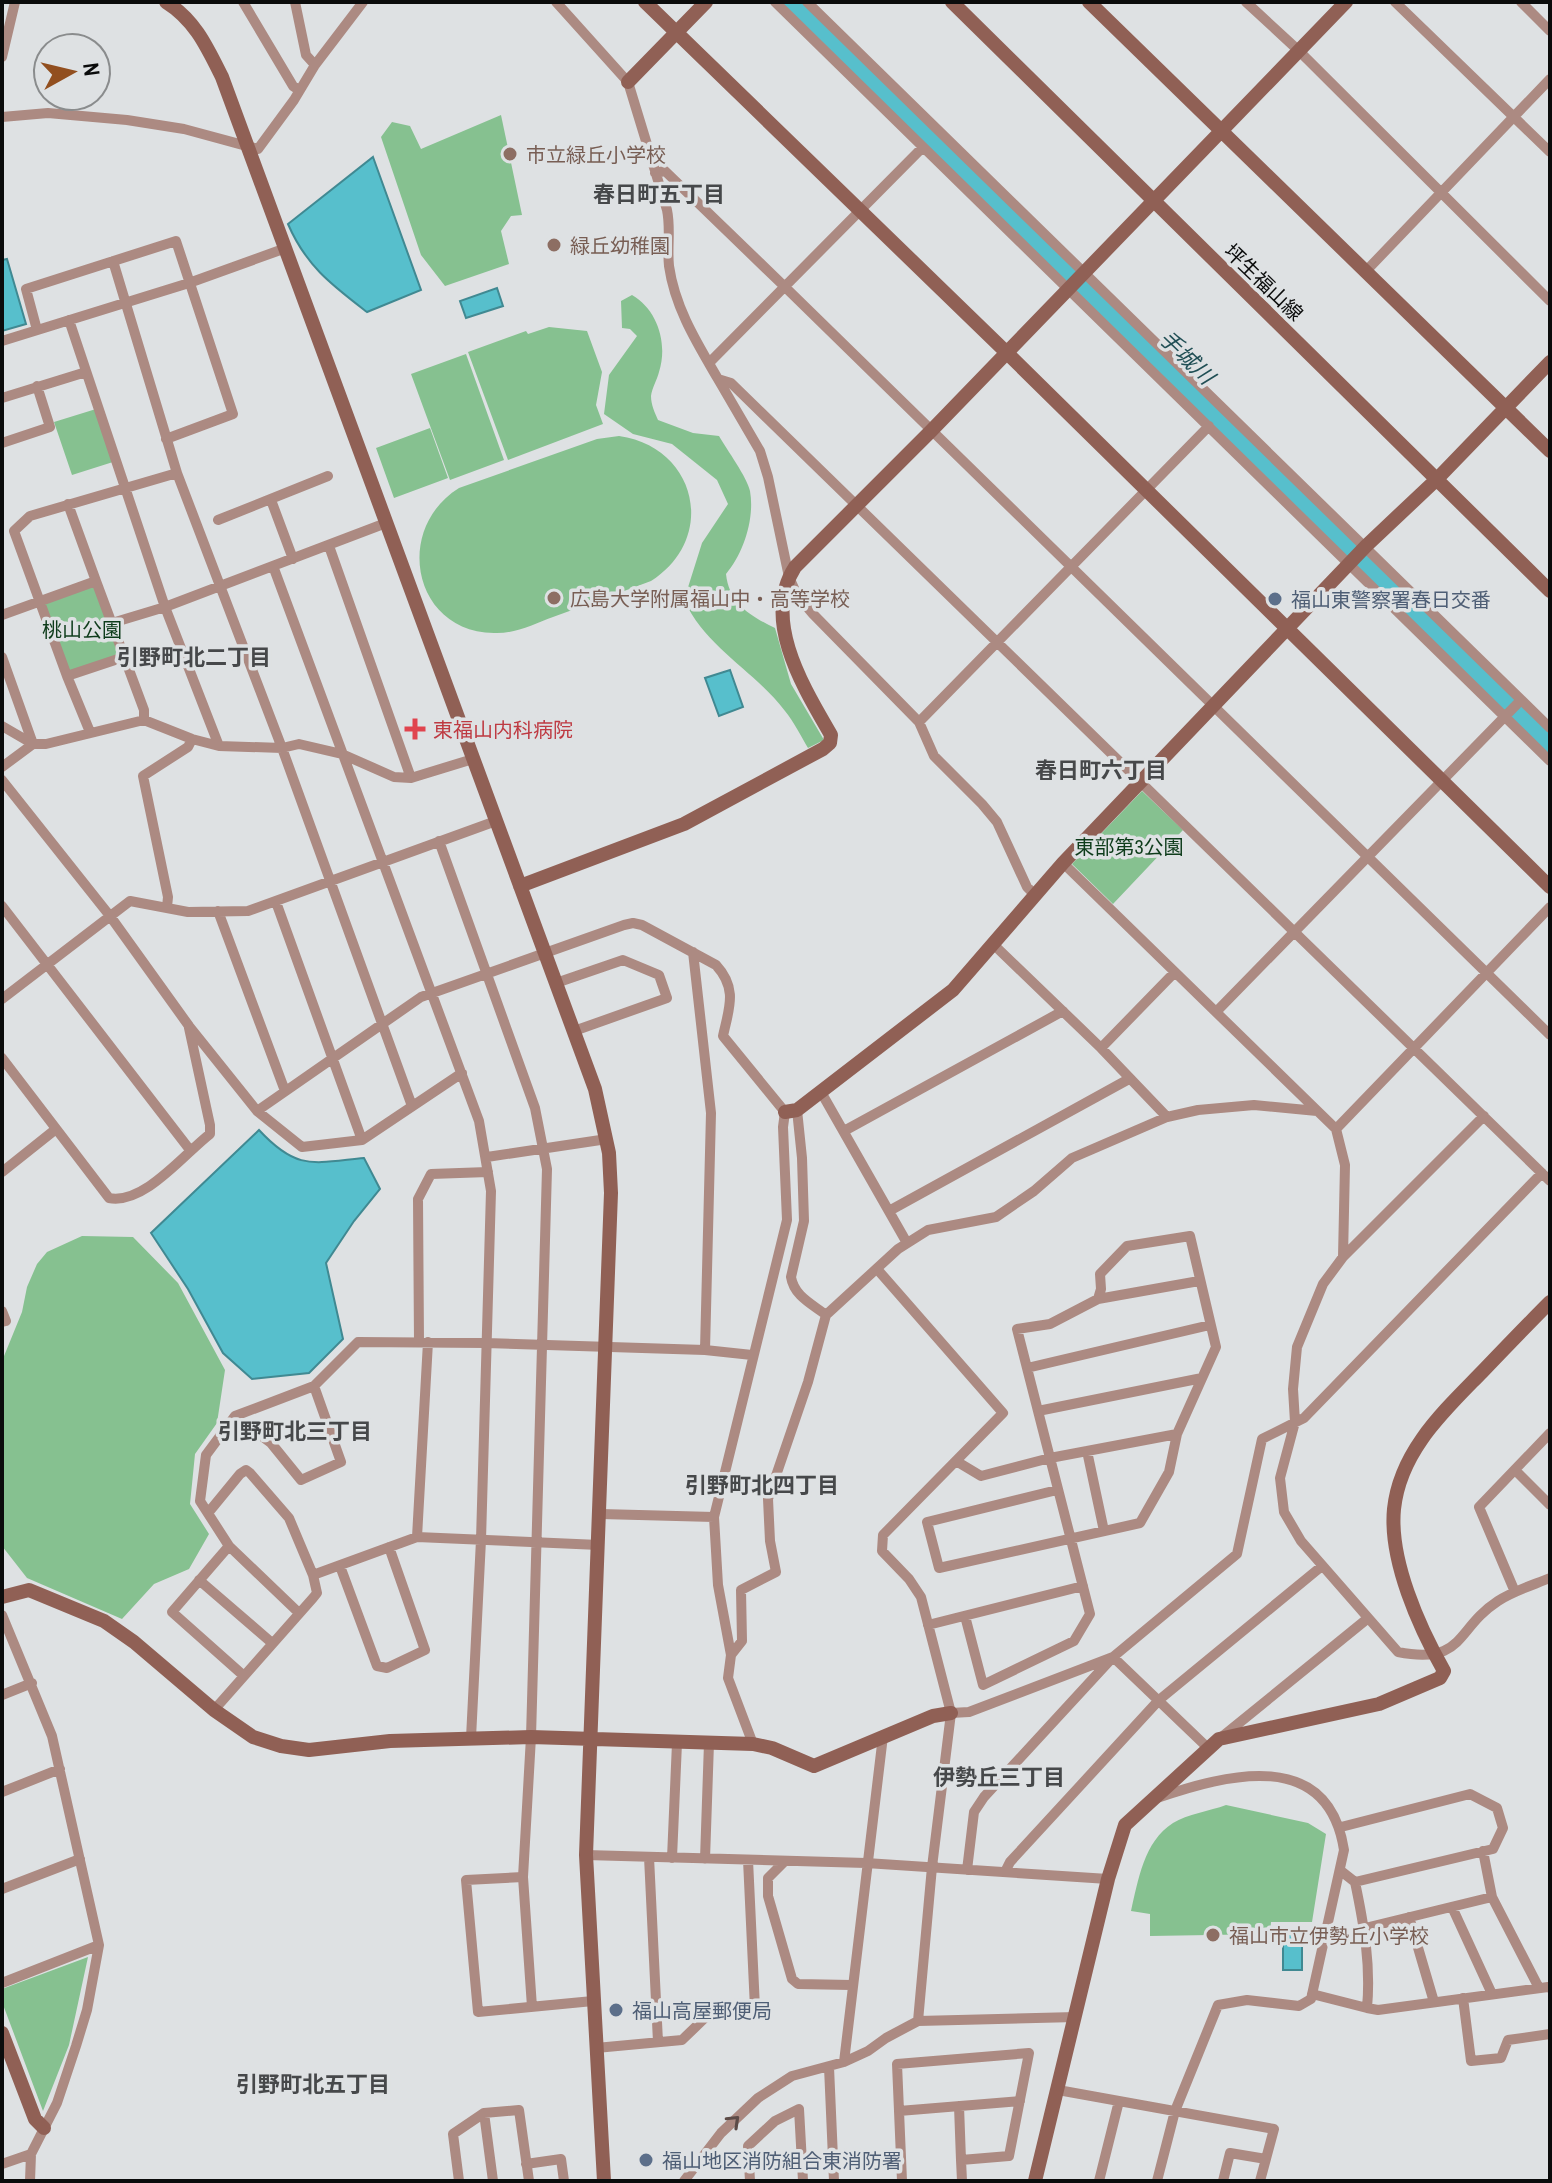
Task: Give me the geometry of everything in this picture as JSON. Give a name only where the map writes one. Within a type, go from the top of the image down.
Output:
[{"type":"street","points":[[2,57],[15,2]]},
{"type":"street","points":[[166,2],[179,10],[202,36],[222,77],[574,1031],[595,1089],[607,1139],[611,1193],[586,1855],[604,2181]]},
{"type":"street","points":[[243,2],[293,86],[299,90]]},
{"type":"street","points":[[295,2],[306,55],[315,65]]},
{"type":"street","points":[[2,117],[48,113],[127,120],[184,129],[246,146],[261,147],[315,65],[363,2]]},
{"type":"street","points":[[556,2],[628,82],[639,110],[647,152],[670,227],[669,261],[682,314],[760,451],[789,577],[797,595],[919,722],[934,756],[997,822],[1027,887],[1034,894]]},
{"type":"street","points":[[645,2],[1550,887]]},
{"type":"street","points":[[628,82],[706,2]]},
{"type":"street","points":[[775,2],[923,147],[1077,281],[1364,548],[1550,728]]},
{"type":"street","points":[[807,2],[1077,281],[1209,426],[1506,714],[1550,761]]},
{"type":"street","name":"坪生福山線","points":[[952,2],[1550,591]]},
{"type":"street","points":[[1089,2],[1550,451]]},
{"type":"street","points":[[1246,2],[1550,301]]},
{"type":"street","points":[[520,886],[684,824],[830,743],[831,735],[803,686],[784,638],[785,589],[795,567],[858,506],[1346,2]]},
{"type":"street","points":[[1395,2],[1550,152]]},
{"type":"street","points":[[1521,2],[1550,31]]},
{"type":"street","points":[[1366,271],[1550,79]]},
{"type":"street","points":[[709,363],[923,147]]},
{"type":"street","points":[[655,173],[665,171],[1550,1035]]},
{"type":"street","points":[[37,330],[26,289],[176,241],[233,414],[166,439]]},
{"type":"street","points":[[2,341],[189,283],[286,248]]},
{"type":"street","points":[[113,261],[177,473],[282,748],[412,1106]]},
{"type":"street","points":[[69,320],[165,607],[219,746]]},
{"type":"street","points":[[753,1744],[728,1678],[731,1655],[718,1585],[714,1517],[787,1220],[783,1127],[791,1111],[821,1092],[953,990],[1063,863],[1364,548],[1437,479],[1550,362]]},
{"type":"street","points":[[2,398],[86,372]]},
{"type":"street","points":[[718,379],[731,383],[1546,1177],[1304,1418],[1262,1439],[1237,1554],[1113,1657],[979,1804],[974,1812],[967,1870]]},
{"type":"street","points":[[2,443],[50,427],[37,386]]},
{"type":"street","points":[[919,722],[1209,426]]},
{"type":"street","points":[[90,732],[14,531],[30,516],[177,473]]},
{"type":"street","points":[[218,520],[328,476]]},
{"type":"street","points":[[271,500],[293,559]]},
{"type":"street","points":[[68,504],[144,710],[144,720]]},
{"type":"street","points":[[112,623],[165,607],[386,523]]},
{"type":"street","points":[[329,546],[411,778]]},
{"type":"street","points":[[273,566],[462,1073],[479,1121],[487,1157],[491,1191],[481,1540],[471,1738]]},
{"type":"street","points":[[2,615],[96,581]]},
{"type":"street","points":[[2,657],[33,744]]},
{"type":"street","points":[[67,676],[124,657]]},
{"type":"street","points":[[1216,1012],[1519,701]]},
{"type":"street","points":[[2,726],[33,744],[46,744],[144,720],[219,746],[282,748],[299,744],[342,754],[394,777],[411,778],[473,759]]},
{"type":"street","points":[[167,907],[168,897],[143,776],[188,747],[192,739]]},
{"type":"street","points":[[2,767],[33,744]]},
{"type":"street","points":[[2,780],[110,916],[189,1026],[257,1111],[302,1147],[362,1140],[462,1073]]},
{"type":"street","points":[[2,999],[130,901],[188,912],[248,911],[496,821]]},
{"type":"street","points":[[439,841],[535,1108],[545,1149],[548,1193],[531,1737],[523,1877],[532,2007]]},
{"type":"street","points":[[1063,863],[1336,1129],[1345,1165],[1343,1257]]},
{"type":"street","points":[[276,902],[362,1140]]},
{"type":"street","points":[[2,906],[190,1150]]},
{"type":"street","points":[[1336,1129],[1550,907]]},
{"type":"street","points":[[218,911],[285,1091]]},
{"type":"street","points":[[257,1111],[431,993],[633,923],[642,925],[716,965],[729,982],[730,1002],[723,1036],[791,1111],[802,1158],[804,1221],[792,1283],[799,1295],[826,1315]]},
{"type":"street","points":[[993,944],[1167,1117]]},
{"type":"street","points":[[693,952],[711,1113],[705,1350]]},
{"type":"street","points":[[556,983],[623,960],[659,975],[667,998],[574,1031]]},
{"type":"street","points":[[1101,1048],[1174,973]]},
{"type":"street","points":[[844,1131],[1063,1011]]},
{"type":"street","points":[[2,1058],[109,1198],[117,1200],[152,1185],[210,1134],[189,1026]]},
{"type":"street","points":[[889,1211],[1129,1079]]},
{"type":"street","points":[[821,1092],[907,1243]]},
{"type":"street","points":[[731,1655],[742,1641],[741,1590],[776,1572],[770,1541],[768,1499],[808,1382],[826,1315],[907,1243],[928,1230],[996,1217],[1034,1191],[1072,1158],[1167,1117],[1213,1108],[1254,1105],[1319,1112]]},
{"type":"street","points":[[1484,1116],[1343,1257],[1323,1284],[1297,1347],[1293,1389],[1295,1422],[1280,1478],[1284,1512],[1301,1541],[1398,1652],[1415,1656],[1449,1650],[1484,1612],[1515,1592],[1550,1578]]},
{"type":"street","points":[[2,1172],[56,1129]]},
{"type":"street","points":[[487,1157],[607,1139]]},
{"type":"street","points":[[417,1537],[424,1342],[418,1199],[431,1174],[488,1172]]},
{"type":"street","points":[[1057,1490],[927,1522],[939,1568],[1140,1523],[1169,1472],[1177,1434],[1216,1347],[1190,1236],[1127,1246],[1100,1274],[1098,1299]]},
{"type":"street","points":[[877,1269],[1003,1413],[883,1535],[882,1551],[909,1579],[921,1597],[951,1713],[932,1867],[918,2021]]},
{"type":"street","points":[[965,1616],[983,1685],[1074,1641],[1090,1614],[1017,1329],[1050,1324],[1098,1299],[1199,1281]]},
{"type":"street","points":[[1214,1744],[1379,1704],[1440,1678],[1444,1671],[1406,1584],[1396,1548],[1394,1508],[1405,1470],[1431,1425],[1550,1302]]},
{"type":"street","points":[[2,1311],[6,1321],[2,1322]]},
{"type":"street","points":[[1027,1368],[1210,1325]]},
{"type":"street","points":[[299,1613],[229,1546],[200,1501],[206,1455],[235,1416],[314,1386],[358,1342],[705,1350],[752,1355]]},
{"type":"street","points":[[1038,1411],[1202,1378]]},
{"type":"street","points":[[235,1416],[271,1443],[301,1480],[341,1462],[314,1386]]},
{"type":"street","points":[[1515,1592],[1479,1507],[1550,1433]]},
{"type":"street","points":[[956,1461],[981,1476],[1050,1458],[1177,1434]]},
{"type":"street","points":[[1087,1451],[1104,1531]]},
{"type":"street","points":[[208,1513],[246,1470],[289,1518],[313,1575],[317,1593],[214,1710]]},
{"type":"street","points":[[1515,1470],[1550,1505]]},
{"type":"street","points":[[601,1514],[714,1517]]},
{"type":"street","points":[[313,1575],[417,1537],[599,1545]]},
{"type":"street","points":[[229,1546],[172,1612],[244,1676]]},
{"type":"street","points":[[340,1566],[377,1666],[387,1668],[425,1650],[389,1547]]},
{"type":"street","points":[[1005,1872],[1010,1862],[1159,1700],[1322,1566]]},
{"type":"street","points":[[199,1580],[272,1643]]},
{"type":"street","points":[[928,1625],[1083,1586]]},
{"type":"street","points":[[2,1597],[29,1590],[104,1621],[134,1642],[214,1710],[253,1737],[281,1746],[309,1750],[390,1741],[531,1737],[753,1744],[772,1748],[814,1766],[933,1716],[969,1712],[1113,1657]]},
{"type":"street","points":[[2,1615],[52,1736],[99,1945],[87,2010],[57,2103],[31,2154],[30,2181]]},
{"type":"street","points":[[1035,2181],[1108,1879],[1125,1825],[1214,1744],[1367,1619]]},
{"type":"street","points":[[1113,1657],[1159,1700],[1214,1744]]},
{"type":"street","points":[[2,1695],[32,1683]]},
{"type":"street","points":[[844,2062],[883,1736]]},
{"type":"street","points":[[672,1858],[677,1743]]},
{"type":"street","points":[[705,1859],[709,1743]]},
{"type":"street","points":[[2,1792],[60,1769]]},
{"type":"street","points":[[1149,1801],[1236,1776],[1260,1774],[1282,1777],[1303,1785],[1321,1798],[1341,1827],[1344,1850],[1311,1999],[1299,2006],[1247,2000],[1218,2005],[1175,2111],[1157,2181]]},
{"type":"street","points":[[1341,1827],[1470,1794],[1497,1808],[1503,1828],[1493,1849],[1355,1882]]},
{"type":"street","points":[[1312,1994],[1378,2010],[1544,1988],[1492,1897],[1483,1851]]},
{"type":"street","points":[[586,1855],[866,1863],[1108,1879]]},
{"type":"street","points":[[649,1857],[658,2042]]},
{"type":"street","points":[[2,1889],[80,1859]]},
{"type":"street","points":[[596,2048],[682,2040],[711,2012],[755,2008],[748,1860]]},
{"type":"street","points":[[785,1861],[768,1878],[768,1896],[792,1979],[798,1984],[851,1985]]},
{"type":"street","points":[[1341,1871],[1355,1882],[1365,1928],[1370,1979],[1367,2008]]},
{"type":"street","points":[[523,1877],[466,1880],[478,2012],[593,2001]]},
{"type":"street","points":[[1365,1928],[1492,1897]]},
{"type":"street","points":[[1452,1907],[1492,1994]]},
{"type":"street","points":[[1409,1917],[1434,2002]]},
{"type":"street","points":[[2,1983],[99,1945]]},
{"type":"street","points":[[1463,1998],[1471,2061],[1501,2058],[1508,2040],[1550,2034]]},
{"type":"street","points":[[684,2181],[721,2133],[758,2098],[792,2076],[829,2067],[868,2051],[918,2021],[1076,2017]]},
{"type":"street","points":[[2,2033],[35,2119],[44,2128]]},
{"type":"street","points":[[902,2181],[897,2064],[1029,2053],[1009,2156],[961,2160]]},
{"type":"street","points":[[829,2067],[834,2181]]},
{"type":"street","points":[[1058,2090],[1274,2129],[1260,2181]]},
{"type":"street","points":[[899,2111],[1020,2101]]},
{"type":"street","points":[[1099,2181],[1119,2101]]},
{"type":"street","points":[[959,2106],[962,2181]]},
{"type":"street","points":[[750,2181],[748,2146],[775,2121],[799,2109],[803,2181]]},
{"type":"street","points":[[459,2181],[453,2134],[484,2113],[519,2110],[529,2181]]},
{"type":"street","points":[[484,2113],[493,2181]]},
{"type":"street","points":[[1223,2181],[1230,2153],[1266,2159]]},
{"type":"street","points":[[2,2164],[31,2154]]},
{"type":"street","points":[[526,2164],[561,2159],[564,2181]]},
{"type":"green space","points":[[501,115],[522,215],[511,216],[501,231],[509,264],[445,286],[421,255],[381,137],[392,122],[410,126],[421,149]]},
{"type":"green space","points":[[632,295],[648,309],[659,329],[661,361],[651,396],[658,420],[693,433],[719,436],[748,485],[751,502],[749,524],[742,546],[726,574],[728,584],[742,607],[775,628],[791,684],[824,740],[808,748],[773,696],[705,632],[684,600],[702,543],[728,504],[717,480],[672,444],[633,434],[604,414],[609,375],[637,336],[630,329],[622,328],[621,301]]},
{"type":"green space","points":[[549,327],[587,331],[602,372],[596,405],[603,424],[508,460],[468,352],[526,331],[528,334]]},
{"type":"green space","points":[[466,354],[504,460],[450,480],[411,374]]},
{"type":"green space","points":[[96,409],[113,462],[72,475],[54,422]]},
{"type":"green space","points":[[430,428],[448,478],[394,498],[376,448]]},
{"type":"green space","points":[[619,436],[646,444],[666,457],[681,475],[689,496],[691,519],[685,542],[672,563],[651,581],[517,630],[494,633],[467,628],[445,616],[430,597],[421,576],[420,552],[425,528],[438,506],[459,488],[597,439]]},
{"type":"green space","name":"桃山公園","points":[[96,583],[123,656],[67,675],[41,602]]},
{"type":"green space","name":"東部第3公園","points":[[1142,791],[1183,830],[1113,904],[1072,864]]},
{"type":"green space","points":[[82,1236],[133,1237],[178,1283],[225,1370],[217,1423],[195,1454],[190,1504],[209,1534],[189,1569],[154,1584],[122,1619],[27,1578],[2,1546],[2,1361],[37,1264],[47,1252]]},
{"type":"green space","points":[[1226,1805],[1308,1823],[1326,1834],[1312,1922],[1271,1922],[1270,1934],[1150,1936],[1150,1914],[1131,1911],[1140,1875],[1155,1840],[1179,1820]]},
{"type":"green space","points":[[88,1957],[69,2045],[43,2111],[2,2002],[2,1989]]},
{"type":"water","points":[[373,157],[421,290],[367,312],[312,263],[288,224]]},
{"type":"water","points":[[7,259],[26,324],[2,331],[2,260]]},
{"type":"water","points":[[497,288],[503,306],[466,318],[460,301]]},
{"type":"water","points":[[730,670],[743,707],[719,716],[705,678]]},
{"type":"water","points":[[259,1130],[295,1158],[331,1162],[364,1158],[380,1189],[326,1263],[343,1339],[309,1373],[252,1379],[223,1353],[188,1289],[151,1233]]},
{"type":"water","points":[[1283,1931],[1302,1931],[1302,1970],[1283,1970]]},
{"type":"waterway","name":"手城川","points":[[790,2],[1550,746]]},
{"type":"place","name":"市立緑丘小学校","points":[[510,154]]},
{"type":"place","name":"緑丘幼稚園","points":[[554,245]]},
{"type":"place","name":"広島大学附属福山中・高等学校","points":[[554,598]]},
{"type":"place","name":"福山東警察署春日交番","points":[[1275,599]]},
{"type":"place","name":"東福山内科病院","points":[[415,729]]},
{"type":"place","name":"福山市立伊勢丘小学校","points":[[1213,1935]]},
{"type":"place","name":"福山高屋郵便局","points":[[616,2010]]},
{"type":"place","name":"福山地区消防組合東消防署","points":[[646,2160]]},
{"type":"district","name":"春日町五丁目","points":[[659,194]]},
{"type":"district","name":"引野町北二丁目","points":[[194,657]]},
{"type":"district","name":"春日町六丁目","points":[[1101,770]]},
{"type":"district","name":"引野町北三丁目","points":[[295,1431]]},
{"type":"district","name":"引野町北四丁目","points":[[762,1485]]},
{"type":"district","name":"伊勢丘三丁目","points":[[999,1777]]},
{"type":"district","name":"引野町北五丁目","points":[[313,2084]]}]
